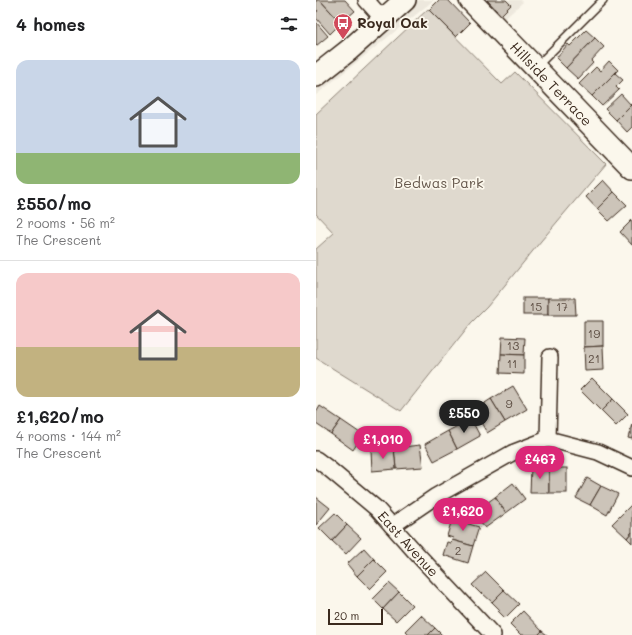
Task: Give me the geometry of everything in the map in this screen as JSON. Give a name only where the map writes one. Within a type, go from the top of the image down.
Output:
[{"type":"street","points":[[366,0],[384,19]]},
{"type":"street","points":[[316,76],[349,50],[405,0]]},
{"type":"street","name":"Hillside Terrace","points":[[470,0],[632,168]]},
{"type":"street","points":[[548,439],[550,357]]},
{"type":"street","points":[[392,526],[436,496],[512,452],[548,439],[598,452],[632,468]]},
{"type":"street","name":"East Avenue","points":[[316,460],[328,468],[377,509],[494,635]]},
{"type":"lane","points":[[534,68],[603,0]]},
{"type":"shaded area","points":[[388,0],[434,0],[316,95],[316,63]]},
{"type":"shaded area","points":[[455,0],[521,0],[523,2],[487,35]]},
{"type":"green space","name":"Bedwas Park","points":[[428,9],[502,84],[515,72],[606,164],[487,307],[471,323],[401,411],[316,358],[316,249],[334,233],[316,214],[316,114]]},
{"type":"building","points":[[316,0],[320,0],[341,23],[330,34],[316,18],[316,12],[318,11],[316,9]]},
{"type":"building","points":[[320,0],[345,0],[355,11],[341,23]]},
{"type":"building","points":[[439,0],[448,0],[470,23],[456,37],[429,10]]},
{"type":"building","points":[[487,0],[506,0],[511,5],[501,15]]},
{"type":"building","points":[[316,22],[328,36],[316,46]]},
{"type":"building","points":[[586,30],[595,38],[566,68],[556,58],[568,44],[570,46]]},
{"type":"building","points":[[595,38],[604,47],[591,61],[593,63],[578,79],[566,68]]},
{"type":"building","points":[[609,61],[618,70],[592,96],[579,84],[596,67],[600,71]]},
{"type":"building","points":[[615,73],[623,80],[616,87],[619,90],[602,106],[592,96]]},
{"type":"building","points":[[621,94],[631,105],[616,120],[605,109]]},
{"type":"building","points":[[632,104],[632,127],[627,132],[616,120]]},
{"type":"building","points":[[603,180],[614,192],[597,209],[586,197]]},
{"type":"building","points":[[614,192],[627,205],[609,221],[597,209]]},
{"type":"building","points":[[632,220],[632,245],[620,232]]},
{"type":"building","points":[[523,298],[548,298],[548,315],[523,315]]},
{"type":"building","points":[[548,298],[575,298],[576,315],[548,315]]},
{"type":"building","points":[[584,321],[603,321],[603,346],[584,347]]},
{"type":"building","points":[[502,337],[525,338],[524,355],[501,354]]},
{"type":"building","points":[[603,346],[604,370],[585,371],[584,347]]},
{"type":"building","points":[[501,354],[524,355],[524,374],[500,373]]},
{"type":"building","points":[[592,378],[613,399],[601,411],[580,390]]},
{"type":"building","points":[[513,386],[527,409],[505,422],[491,399]]},
{"type":"building","points":[[491,399],[505,422],[487,433],[474,410]]},
{"type":"building","points":[[613,399],[628,414],[616,426],[601,411]]},
{"type":"building","points":[[320,406],[341,420],[331,434],[316,424],[316,413]]},
{"type":"building","points":[[471,419],[480,436],[457,449],[448,431]]},
{"type":"building","points":[[341,420],[363,435],[353,450],[331,434]]},
{"type":"building","points":[[632,424],[632,439],[628,438]]},
{"type":"building","points":[[448,431],[457,449],[434,461],[425,444]]},
{"type":"building","points":[[420,445],[423,467],[396,469],[394,448]]},
{"type":"building","points":[[394,448],[396,469],[372,471],[371,450]]},
{"type":"building","points":[[531,467],[549,468],[549,493],[530,493]]},
{"type":"building","points":[[549,468],[567,468],[567,493],[549,493]]},
{"type":"building","points":[[587,478],[601,486],[590,505],[576,498]]},
{"type":"building","points":[[513,483],[525,499],[506,513],[495,497]]},
{"type":"building","points":[[601,486],[618,494],[607,515],[590,505]]},
{"type":"building","points":[[316,497],[330,508],[316,525]]},
{"type":"building","points":[[495,497],[506,513],[485,528],[473,513]]},
{"type":"building","points":[[632,504],[632,532],[627,538],[612,524]]},
{"type":"building","points":[[335,513],[347,525],[332,541],[319,528]]},
{"type":"building","points":[[452,519],[479,527],[473,546],[452,540],[453,538],[447,536]]},
{"type":"building","points":[[347,525],[361,538],[346,554],[332,541]]},
{"type":"building","points":[[632,532],[632,543],[627,538]]},
{"type":"building","points":[[452,540],[473,546],[468,563],[443,555],[447,542],[451,543]]},
{"type":"building","points":[[364,548],[374,559],[357,576],[347,564]]},
{"type":"building","points":[[374,559],[387,572],[370,589],[357,576]]},
{"type":"building","points":[[486,572],[504,590],[492,602],[472,585]]},
{"type":"building","points":[[389,583],[399,592],[383,609],[373,599]]},
{"type":"building","points":[[504,590],[519,604],[505,618],[492,602]]},
{"type":"building","points":[[399,592],[412,605],[396,621],[383,609]]},
{"type":"building","points":[[523,611],[542,631],[538,635],[521,635],[510,624]]},
{"type":"building","points":[[421,615],[435,628],[428,635],[409,635],[405,631]]},
{"type":"building","points":[[435,628],[442,635],[428,635]]},
{"type":"building","points":[[542,631],[547,635],[538,635]]},
{"type":"place","name":"Royal Oak","points":[[343,40]]}]
